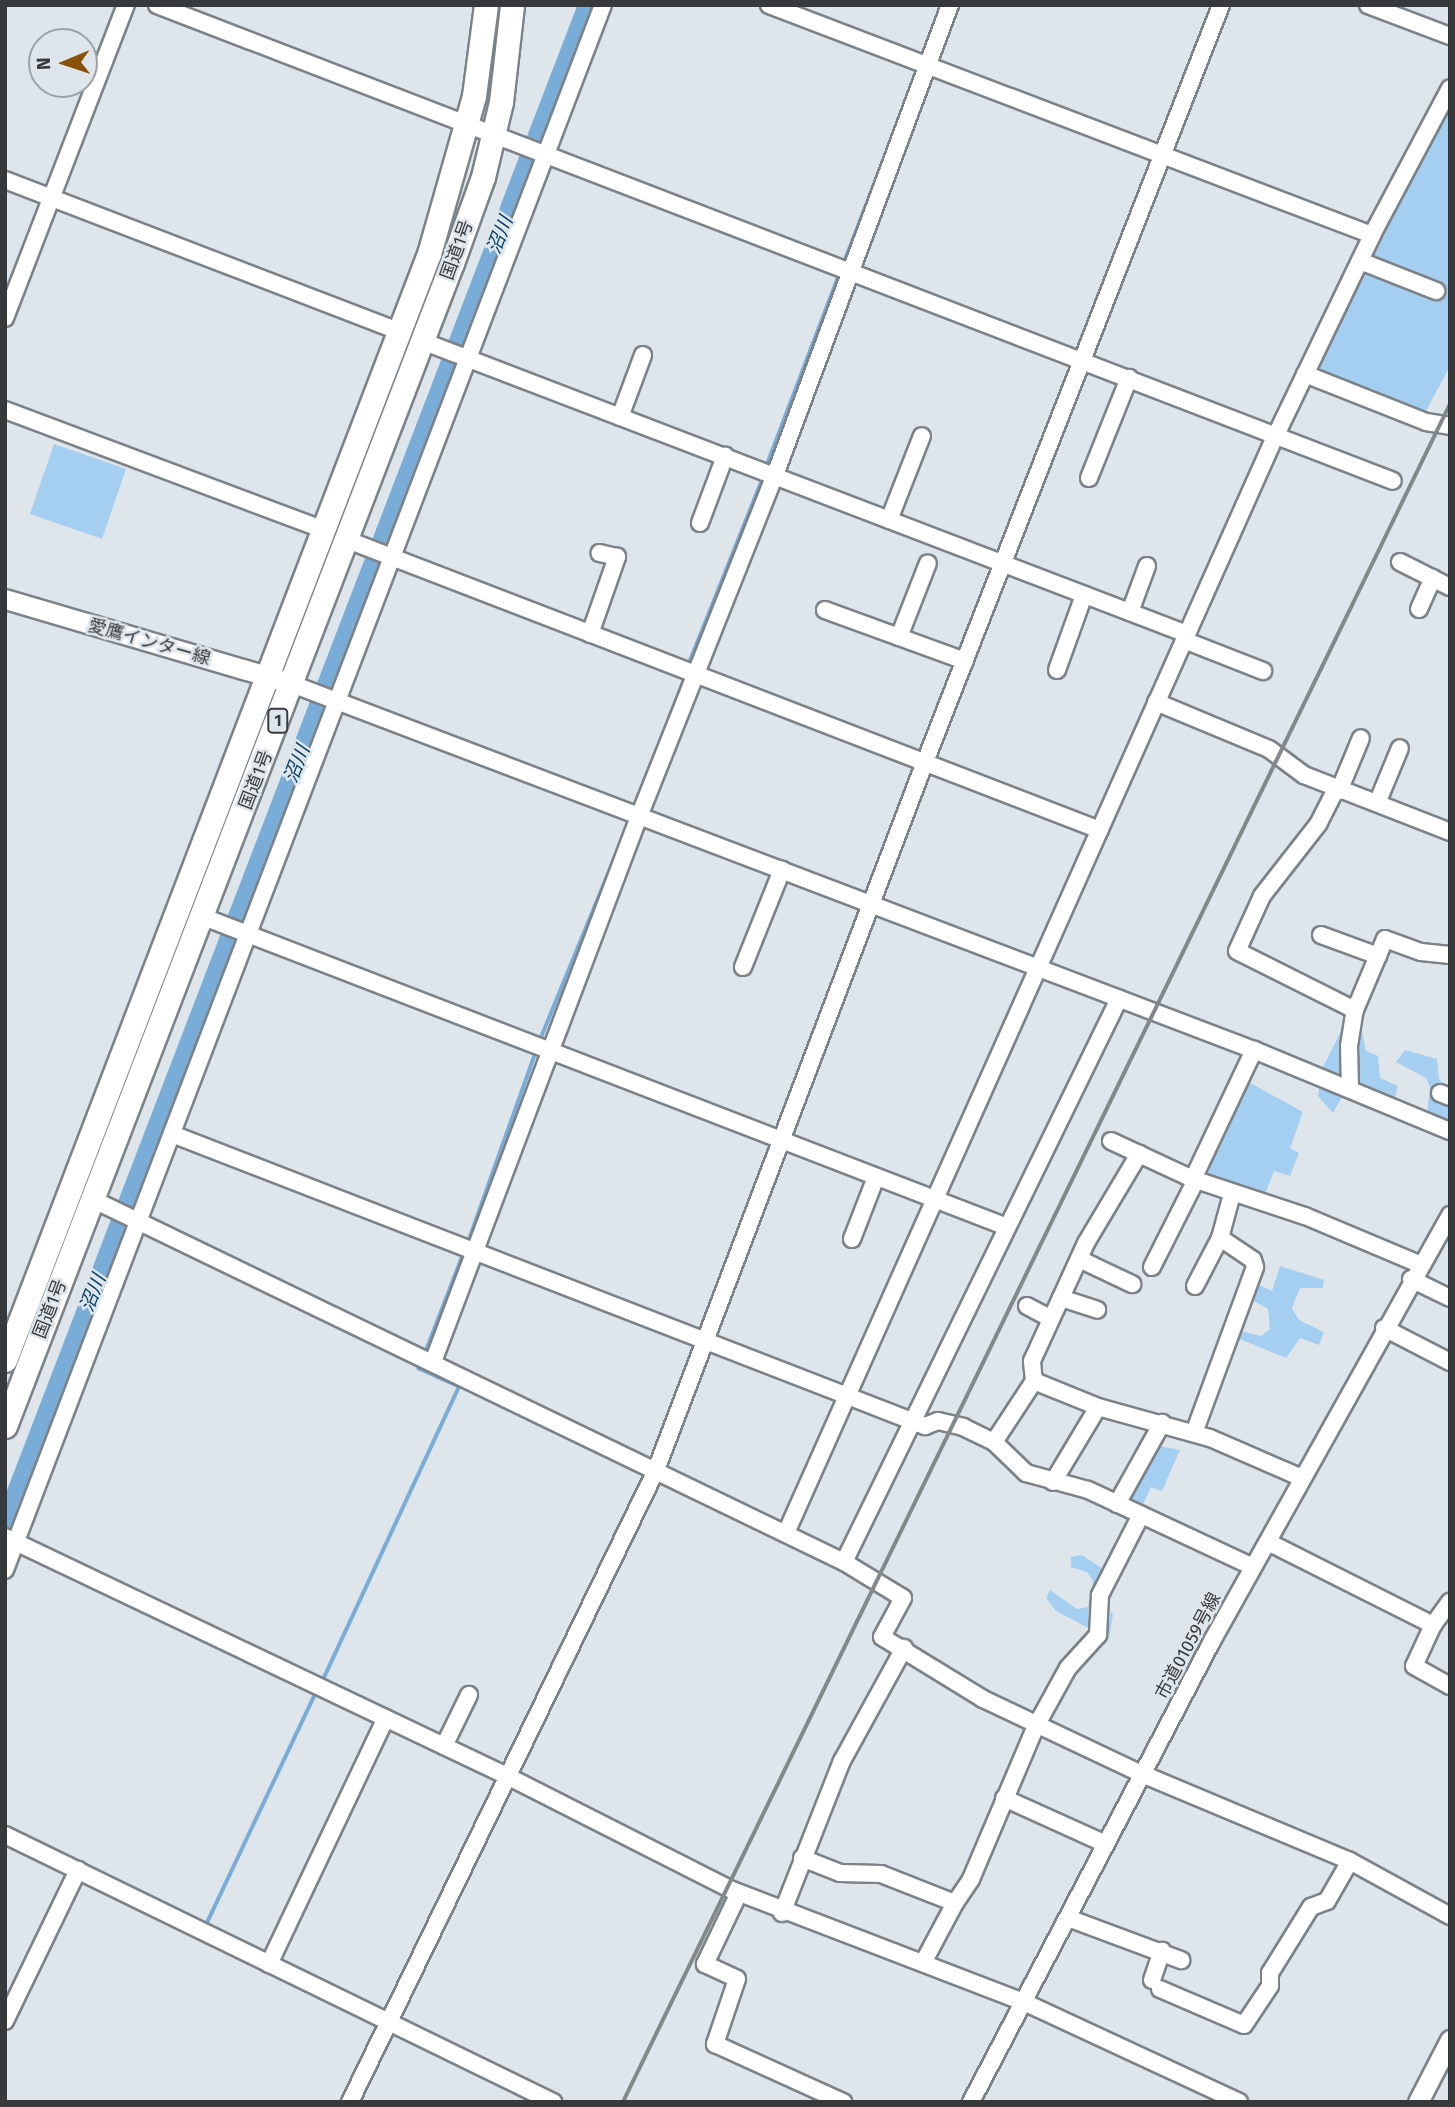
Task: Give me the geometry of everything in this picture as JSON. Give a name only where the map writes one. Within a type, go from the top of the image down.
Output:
[{"type":"highway","name":"国道1号","points":[[421,340],[467,126],[486,5]]},
{"type":"highway","name":"国道1号","points":[[5,1426],[100,1202],[211,920],[300,686],[343,538],[483,177],[509,54],[512,5]]},
{"type":"highway","name":"国道1号","points":[[5,1360],[268,677],[343,538]]},
{"type":"main road","name":"愛鷹インター線","points":[[5,599],[300,686]]},
{"type":"main road","points":[[1418,2102],[1450,2040]]},
{"type":"street","points":[[5,318],[126,5]]},
{"type":"street","points":[[157,5],[848,274],[1083,360],[1393,481]]},
{"type":"street","points":[[5,1570],[12,1540],[137,1217],[172,1134],[388,558],[467,358],[541,154],[603,5]]},
{"type":"street","points":[[769,5],[1372,235]]},
{"type":"street","points":[[433,1362],[551,1051],[633,811],[695,674],[775,475],[950,5]]},
{"type":"street","points":[[349,2102],[656,1470],[925,762],[1221,5]]},
{"type":"street","points":[[1368,5],[1450,36]]},
{"type":"street","points":[[786,1533],[1275,437],[1372,235],[1450,88]]},
{"type":"street","points":[[1434,121],[1450,127]]},
{"type":"street","points":[[5,180],[1130,612],[1263,671]]},
{"type":"street","points":[[1360,261],[1436,291]]},
{"type":"street","points":[[621,417],[643,355]]},
{"type":"street","points":[[1306,373],[1426,422],[1450,426]]},
{"type":"street","points":[[1088,478],[1129,378]]},
{"type":"street","points":[[5,410],[1100,830]]},
{"type":"street","points":[[889,520],[922,436]]},
{"type":"street","points":[[700,523],[725,456]]},
{"type":"street","points":[[590,634],[617,557],[599,553]]},
{"type":"street","points":[[1400,562],[1450,587]]},
{"type":"street","points":[[899,637],[928,563]]},
{"type":"street","points":[[1130,612],[1147,566]]},
{"type":"street","points":[[1419,609],[1433,578]]},
{"type":"street","points":[[1057,670],[1084,595]]},
{"type":"street","points":[[825,610],[965,661]]},
{"type":"street","points":[[300,686],[1254,1050],[1450,1131]]},
{"type":"street","points":[[1156,702],[1269,749],[1304,775],[1337,790],[1378,802],[1450,832]]},
{"type":"street","points":[[1355,1010],[1237,951],[1262,896],[1319,823],[1361,738]]},
{"type":"street","points":[[1378,802],[1400,748]]},
{"type":"street","points":[[743,967],[782,870]]},
{"type":"street","points":[[211,920],[780,1142],[936,1198],[1007,1227]]},
{"type":"street","points":[[1321,935],[1378,956]]},
{"type":"street","points":[[1350,1089],[1349,1046],[1355,1010],[1385,939],[1421,952],[1450,955]]},
{"type":"street","points":[[844,1562],[1119,999]]},
{"type":"street","points":[[1152,1268],[1254,1050]]},
{"type":"street","points":[[172,1134],[706,1339],[914,1422],[953,1424],[994,1442],[1026,1473],[1088,1490],[1253,1567]]},
{"type":"street","points":[[1111,1141],[1232,1195],[1305,1216],[1419,1264]]},
{"type":"street","points":[[994,1442],[1034,1381],[1032,1361],[1051,1319],[1079,1259],[1139,1154]]},
{"type":"street","points":[[852,1239],[876,1177]]},
{"type":"street","points":[[1195,1286],[1220,1238],[1232,1195]]},
{"type":"street","points":[[100,1202],[137,1217],[844,1562],[903,1598],[882,1637],[904,1648],[983,1699],[1142,1774],[1350,1861],[1450,1916]]},
{"type":"street","name":"市道01059号線","points":[[971,2102],[1142,1774],[1301,1478],[1419,1264],[1450,1215]]},
{"type":"street","points":[[1194,1433],[1255,1266],[1253,1259],[1220,1238]]},
{"type":"street","points":[[1079,1259],[1132,1284]]},
{"type":"street","points":[[1411,1279],[1450,1298]]},
{"type":"street","points":[[1061,1298],[1097,1310]]},
{"type":"street","points":[[1027,1306],[1051,1319]]},
{"type":"street","points":[[1384,1328],[1450,1362]]},
{"type":"street","points":[[1034,1381],[1098,1407],[1194,1433],[1301,1478]]},
{"type":"street","points":[[1053,1482],[1098,1407]]},
{"type":"street","points":[[1117,1504],[1162,1423]]},
{"type":"street","points":[[924,1961],[971,1879],[1036,1726],[1068,1668],[1098,1634],[1100,1595],[1141,1515]]},
{"type":"street","points":[[12,1540],[509,1777],[782,1913],[924,1961],[1024,2002],[1239,2102]]},
{"type":"street","points":[[1268,1542],[1433,1625]]},
{"type":"street","points":[[1450,1602],[1433,1625],[1414,1665],[1450,1686]]},
{"type":"street","points":[[782,1913],[842,1761],[904,1648]]},
{"type":"street","points":[[444,1746],[469,1695]]},
{"type":"street","points":[[269,1964],[386,1718]]},
{"type":"street","points":[[1004,1798],[1106,1844]]},
{"type":"street","points":[[5,1835],[553,2102]]},
{"type":"street","points":[[802,1858],[840,1873],[881,1874],[955,1903]]},
{"type":"street","points":[[1162,1951],[1156,1985],[1244,2025],[1270,1986],[1270,1973],[1311,1907],[1327,1901],[1350,1861]]},
{"type":"street","points":[[5,2021],[78,1870]]},
{"type":"street","points":[[739,1893],[705,1964],[737,1979],[715,2045],[843,2102]]},
{"type":"street","points":[[1068,1918],[1181,1960]]},
{"type":"shaded area","points":[[1450,87],[1450,366],[1424,415],[1314,370]]},
{"type":"shaded area","points":[[54,444],[126,469],[102,539],[30,514]]},
{"type":"shaded area","points":[[1354,1024],[1362,1031],[1366,1051],[1378,1056],[1380,1078],[1398,1086],[1394,1101],[1348,1086],[1333,1113],[1318,1096],[1321,1071],[1344,1025]]},
{"type":"shaded area","points":[[1405,1050],[1437,1059],[1439,1079],[1450,1090],[1450,1126],[1427,1114],[1430,1087],[1426,1078],[1396,1062]]},
{"type":"shaded area","points":[[1245,1080],[1303,1112],[1290,1148],[1299,1153],[1290,1176],[1274,1171],[1264,1197],[1202,1177]]},
{"type":"shaded area","points":[[1280,1266],[1324,1280],[1323,1288],[1300,1288],[1292,1308],[1299,1320],[1324,1332],[1319,1345],[1300,1338],[1286,1358],[1237,1338],[1240,1331],[1261,1336],[1270,1329],[1268,1309],[1252,1300],[1255,1283],[1272,1291]]},
{"type":"shaded area","points":[[1154,1445],[1180,1450],[1162,1491],[1151,1487],[1140,1511],[1121,1504]]},
{"type":"shaded area","points":[[1082,1555],[1106,1571],[1102,1607],[1113,1614],[1109,1639],[1056,1611],[1046,1598],[1050,1590],[1077,1609],[1088,1607],[1093,1581],[1087,1572],[1071,1567],[1071,1557]]},
{"type":"waterway","name":"沼川","points":[[5,1523],[588,5]]},
{"type":"waterway","points":[[843,265],[902,112]]},
{"type":"waterway","points":[[766,467],[840,272]]},
{"type":"waterway","points":[[688,666],[763,478]]},
{"type":"waterway","points":[[654,758],[685,677]]},
{"type":"waterway","points":[[540,1040],[622,840]]},
{"type":"waterway","points":[[467,1245],[536,1051]]},
{"type":"waterway","points":[[424,1356],[464,1252]]},
{"type":"waterway","points":[[321,1684],[459,1387],[419,1369],[421,1363]]},
{"type":"waterway","points":[[205,1927],[317,1690]]},
{"type":"railway","points":[[623,2102],[1450,404]]}]
